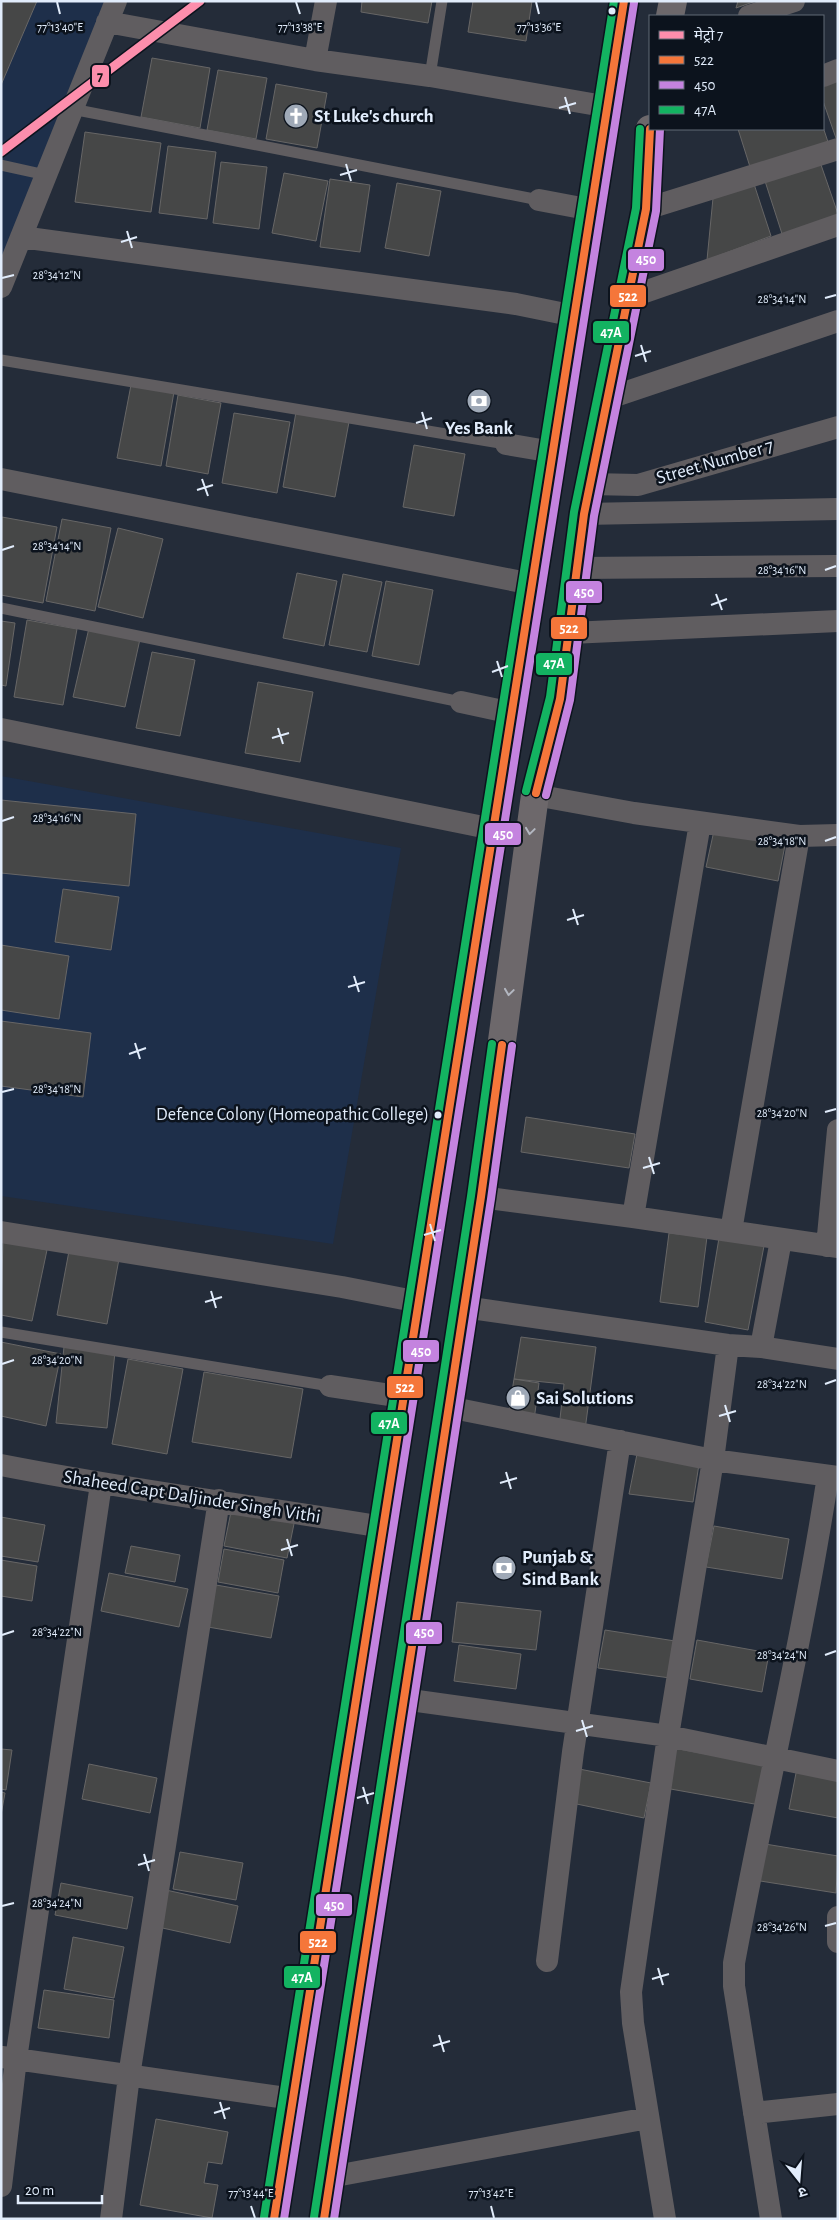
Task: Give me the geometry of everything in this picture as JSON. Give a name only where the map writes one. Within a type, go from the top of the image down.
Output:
[{"type":"main road","points":[[274,2219],[624,1]]},
{"type":"main road","points":[[670,15],[672,1]]},
{"type":"main road","points":[[324,2219],[481,1197],[535,795],[560,699],[584,514],[630,297],[646,210],[656,131]]},
{"type":"street","points":[[1,287],[116,1]]},
{"type":"street","points":[[315,60],[326,1]]},
{"type":"street","points":[[753,15],[794,1]]},
{"type":"street","points":[[107,22],[315,60],[430,76],[608,107]]},
{"type":"street","points":[[824,76],[838,70]]},
{"type":"street","points":[[646,210],[838,149]]},
{"type":"street","points":[[539,200],[592,210]]},
{"type":"street","points":[[630,297],[838,225]]},
{"type":"street","points":[[21,237],[516,304],[575,316]]},
{"type":"street","points":[[609,398],[838,321]]},
{"type":"street","name":"Street Number 7","points":[[590,484],[638,484],[838,427]]},
{"type":"street","points":[[506,444],[554,452]]},
{"type":"street","points":[[1,479],[532,584]]},
{"type":"street","points":[[584,514],[838,509]]},
{"type":"street","points":[[578,568],[838,566]]},
{"type":"street","points":[[570,633],[838,620]]},
{"type":"street","points":[[461,702],[512,713]]},
{"type":"street","points":[[1,730],[493,829]]},
{"type":"street","points":[[535,795],[700,823],[799,836],[838,835]]},
{"type":"street","points":[[633,1217],[700,823]]},
{"type":"street","points":[[731,1231],[799,836]]},
{"type":"street","points":[[481,1197],[633,1217],[832,1247],[837,1137]]},
{"type":"street","points":[[1,1232],[342,1287],[419,1302]]},
{"type":"street","points":[[761,1347],[780,1240]]},
{"type":"street","points":[[464,1307],[728,1345],[761,1347],[838,1360]]},
{"type":"street","points":[[665,2219],[633,2023],[631,1992],[668,1736],[713,1460],[728,1345]]},
{"type":"street","points":[[330,1386],[403,1397]]},
{"type":"street","points":[[448,1407],[713,1460],[833,1476],[828,1535],[776,1758],[734,1963],[734,1986],[771,2219]]},
{"type":"street","points":[[547,1961],[578,1724],[620,1441]]},
{"type":"street","name":"Shaheed Capt Daljinder Singh Vithi","points":[[1,1465],[101,1484],[220,1500],[383,1527]]},
{"type":"street","points":[[1,2186],[9,2058],[101,1484]]},
{"type":"street","points":[[111,2219],[129,2076],[220,1500]]},
{"type":"street","points":[[403,1699],[668,1736],[838,1771]]},
{"type":"street","points":[[838,1917],[838,1942]]},
{"type":"street","points":[[9,2058],[293,2099]]},
{"type":"street","points":[[754,2113],[838,2104]]},
{"type":"street","points":[[330,2177],[648,2118]]},
{"type":"lane","points":[[430,76],[442,1]]},
{"type":"lane","points":[[72,110],[539,200]]},
{"type":"lane","points":[[1,165],[46,175]]},
{"type":"lane","points":[[1,360],[506,444]]},
{"type":"lane","points":[[1,608],[461,702]]},
{"type":"lane","points":[[1,1332],[330,1386]]},
{"type":"shaded area","points":[[1,1],[116,1],[1,287]]},
{"type":"shaded area","points":[[1,776],[401,848],[333,1244],[1,1196]]},
{"type":"building","points":[[1,1],[37,1],[1,85]]},
{"type":"building","points":[[362,1],[432,1],[428,23],[361,12]]},
{"type":"building","points":[[473,1],[532,1],[526,41],[468,32]]},
{"type":"building","points":[[738,1],[756,1],[736,8]]},
{"type":"building","points":[[152,58],[210,68],[200,128],[141,117]]},
{"type":"building","points":[[218,70],[267,78],[256,139],[207,130]]},
{"type":"building","points":[[838,75],[838,141],[824,104],[824,80]]},
{"type":"building","name":"St Luke's church","points":[[276,84],[327,93],[317,148],[266,139]]},
{"type":"building","points":[[738,130],[824,130],[829,145],[751,170]]},
{"type":"building","points":[[85,132],[161,143],[151,212],[75,202]]},
{"type":"building","points":[[168,146],[216,152],[207,219],[159,213]]},
{"type":"building","points":[[819,159],[838,214],[784,240],[764,178]]},
{"type":"building","points":[[221,162],[267,167],[259,229],[213,223]]},
{"type":"building","points":[[284,173],[328,181],[316,241],[272,233]]},
{"type":"building","points":[[330,179],[370,185],[360,252],[320,247]]},
{"type":"building","points":[[397,183],[441,191],[429,256],[385,248]]},
{"type":"building","points":[[754,184],[771,236],[707,260],[713,198]]},
{"type":"building","points":[[131,385],[174,392],[161,466],[117,458]]},
{"type":"building","points":[[178,395],[221,403],[208,474],[166,466]]},
{"type":"building","points":[[296,412],[349,422],[335,497],[283,487]]},
{"type":"building","points":[[234,413],[290,422],[277,493],[222,483]]},
{"type":"building","points":[[414,445],[465,454],[454,516],[403,507]]},
{"type":"building","points":[[2,517],[57,527],[43,603],[1,595]]},
{"type":"building","points":[[62,519],[111,528],[95,611],[46,601]]},
{"type":"building","points":[[118,528],[163,539],[143,618],[98,607]]},
{"type":"building","points":[[297,573],[337,581],[324,646],[283,638]]},
{"type":"building","points":[[343,574],[382,582],[367,652],[329,645]]},
{"type":"building","points":[[386,581],[433,590],[419,665],[372,656]]},
{"type":"building","points":[[27,620],[77,629],[63,705],[14,697]]},
{"type":"building","points":[[1,621],[15,623],[6,686],[1,685]]},
{"type":"building","points":[[89,628],[140,639],[125,707],[73,697]]},
{"type":"building","points":[[152,652],[195,660],[180,736],[136,728]]},
{"type":"building","points":[[258,682],[313,692],[300,762],[245,753]]},
{"type":"building","points":[[1,800],[136,814],[129,886],[1,873]]},
{"type":"building","points":[[715,826],[786,840],[778,881],[706,867]]},
{"type":"building","points":[[63,889],[119,897],[111,950],[55,942]]},
{"type":"building","points":[[1,945],[69,956],[59,1019],[1,1010]]},
{"type":"building","points":[[1,1021],[91,1033],[83,1097],[1,1086]]},
{"type":"building","points":[[526,1117],[635,1134],[629,1168],[521,1152]]},
{"type":"building","points":[[669,1233],[707,1237],[698,1307],[660,1302]]},
{"type":"building","points":[[719,1238],[764,1246],[748,1330],[705,1322]]},
{"type":"building","points":[[3,1241],[47,1250],[32,1321],[1,1315]]},
{"type":"building","points":[[69,1251],[119,1259],[107,1324],[57,1315]]},
{"type":"building","points":[[521,1337],[596,1347],[585,1430],[559,1427],[564,1384],[514,1379]]},
{"type":"building","points":[[1,1342],[61,1354],[46,1426],[1,1416]]},
{"type":"building","points":[[64,1347],[115,1352],[107,1428],[56,1423]]},
{"type":"building","points":[[128,1359],[183,1369],[167,1454],[112,1444]]},
{"type":"building","points":[[204,1372],[303,1389],[291,1458],[192,1442]]},
{"type":"building","points":[[514,1379],[539,1383],[534,1420],[508,1416]]},
{"type":"building","points":[[638,1449],[700,1458],[693,1502],[629,1494]]},
{"type":"building","points":[[232,1507],[295,1519],[287,1558],[224,1546]]},
{"type":"building","points":[[1,1517],[45,1525],[38,1562],[1,1556]]},
{"type":"building","points":[[714,1526],[789,1539],[782,1579],[706,1567]]},
{"type":"building","points":[[131,1546],[180,1555],[175,1582],[125,1573]]},
{"type":"building","points":[[224,1549],[284,1560],[278,1593],[218,1582]]},
{"type":"building","points":[[1,1560],[37,1566],[32,1601],[1,1596]]},
{"type":"building","points":[[109,1573],[188,1589],[179,1627],[101,1611]]},
{"type":"building","points":[[216,1585],[279,1596],[271,1638],[208,1627]]},
{"type":"building","points":[[457,1602],[541,1611],[536,1650],[452,1642]]},
{"type":"building","points":[[605,1630],[675,1641],[670,1678],[598,1668]]},
{"type":"building","points":[[697,1640],[769,1653],[762,1692],[690,1679]]},
{"type":"building","points":[[459,1645],[521,1654],[516,1689],[454,1681]]},
{"type":"building","points":[[673,1748],[767,1765],[760,1805],[665,1788]]},
{"type":"building","points":[[1,1749],[12,1750],[6,1790],[1,1789]]},
{"type":"building","points":[[89,1764],[157,1778],[150,1813],[82,1799]]},
{"type":"building","points":[[574,1768],[651,1783],[644,1818],[567,1802]]},
{"type":"building","points":[[797,1768],[838,1776],[838,1818],[789,1809]]},
{"type":"building","points":[[1,1792],[5,1793],[1,1815]]},
{"type":"building","points":[[759,1843],[838,1856],[836,1893],[754,1880]]},
{"type":"building","points":[[180,1852],[243,1863],[236,1900],[173,1889]]},
{"type":"building","points":[[61,1883],[133,1897],[127,1929],[55,1915]]},
{"type":"building","points":[[166,1890],[238,1906],[230,1943],[158,1927]]},
{"type":"building","points":[[73,1937],[124,1947],[114,1998],[64,1989]]},
{"type":"building","points":[[44,1990],[114,2000],[109,2038],[38,2028]]},
{"type":"building","points":[[156,2119],[228,2132],[222,2164],[208,2162],[204,2183],[218,2185],[212,2218],[140,2205]]},
{"type":"metro line","name":"7","points":[[1,152],[200,1]]},
{"type":"transit line","name":"47A","points":[[264,2217],[614,1]]},
{"type":"transit line","name":"522","points":[[274,2219],[624,1]]},
{"type":"transit line","name":"450","points":[[284,2219],[634,3]]},
{"type":"transit line","name":"47A","points":[[526,791],[550,697],[574,512],[636,208],[640,129]]},
{"type":"transit line","name":"522","points":[[536,793],[560,699],[584,514],[646,209],[650,130]]},
{"type":"transit line","name":"450","points":[[546,795],[570,700],[594,516],[656,211],[660,130]]},
{"type":"transit line","name":"47A","points":[[314,2217],[471,1196],[492,1044]]},
{"type":"transit line","name":"522","points":[[324,2219],[481,1197],[502,1045]]},
{"type":"transit line","name":"450","points":[[334,2219],[491,1199],[512,1046]]},
{"type":"place","name":"St Luke's church","points":[[296,116]]},
{"type":"place","name":"Yes Bank","points":[[479,401]]},
{"type":"place","name":"Defence Colony (Homeopathic College)","points":[[438,1115]]},
{"type":"place","name":"Sai Solutions","points":[[518,1398]]},
{"type":"place","name":"Punjab & Sind Bank","points":[[504,1568]]}]
